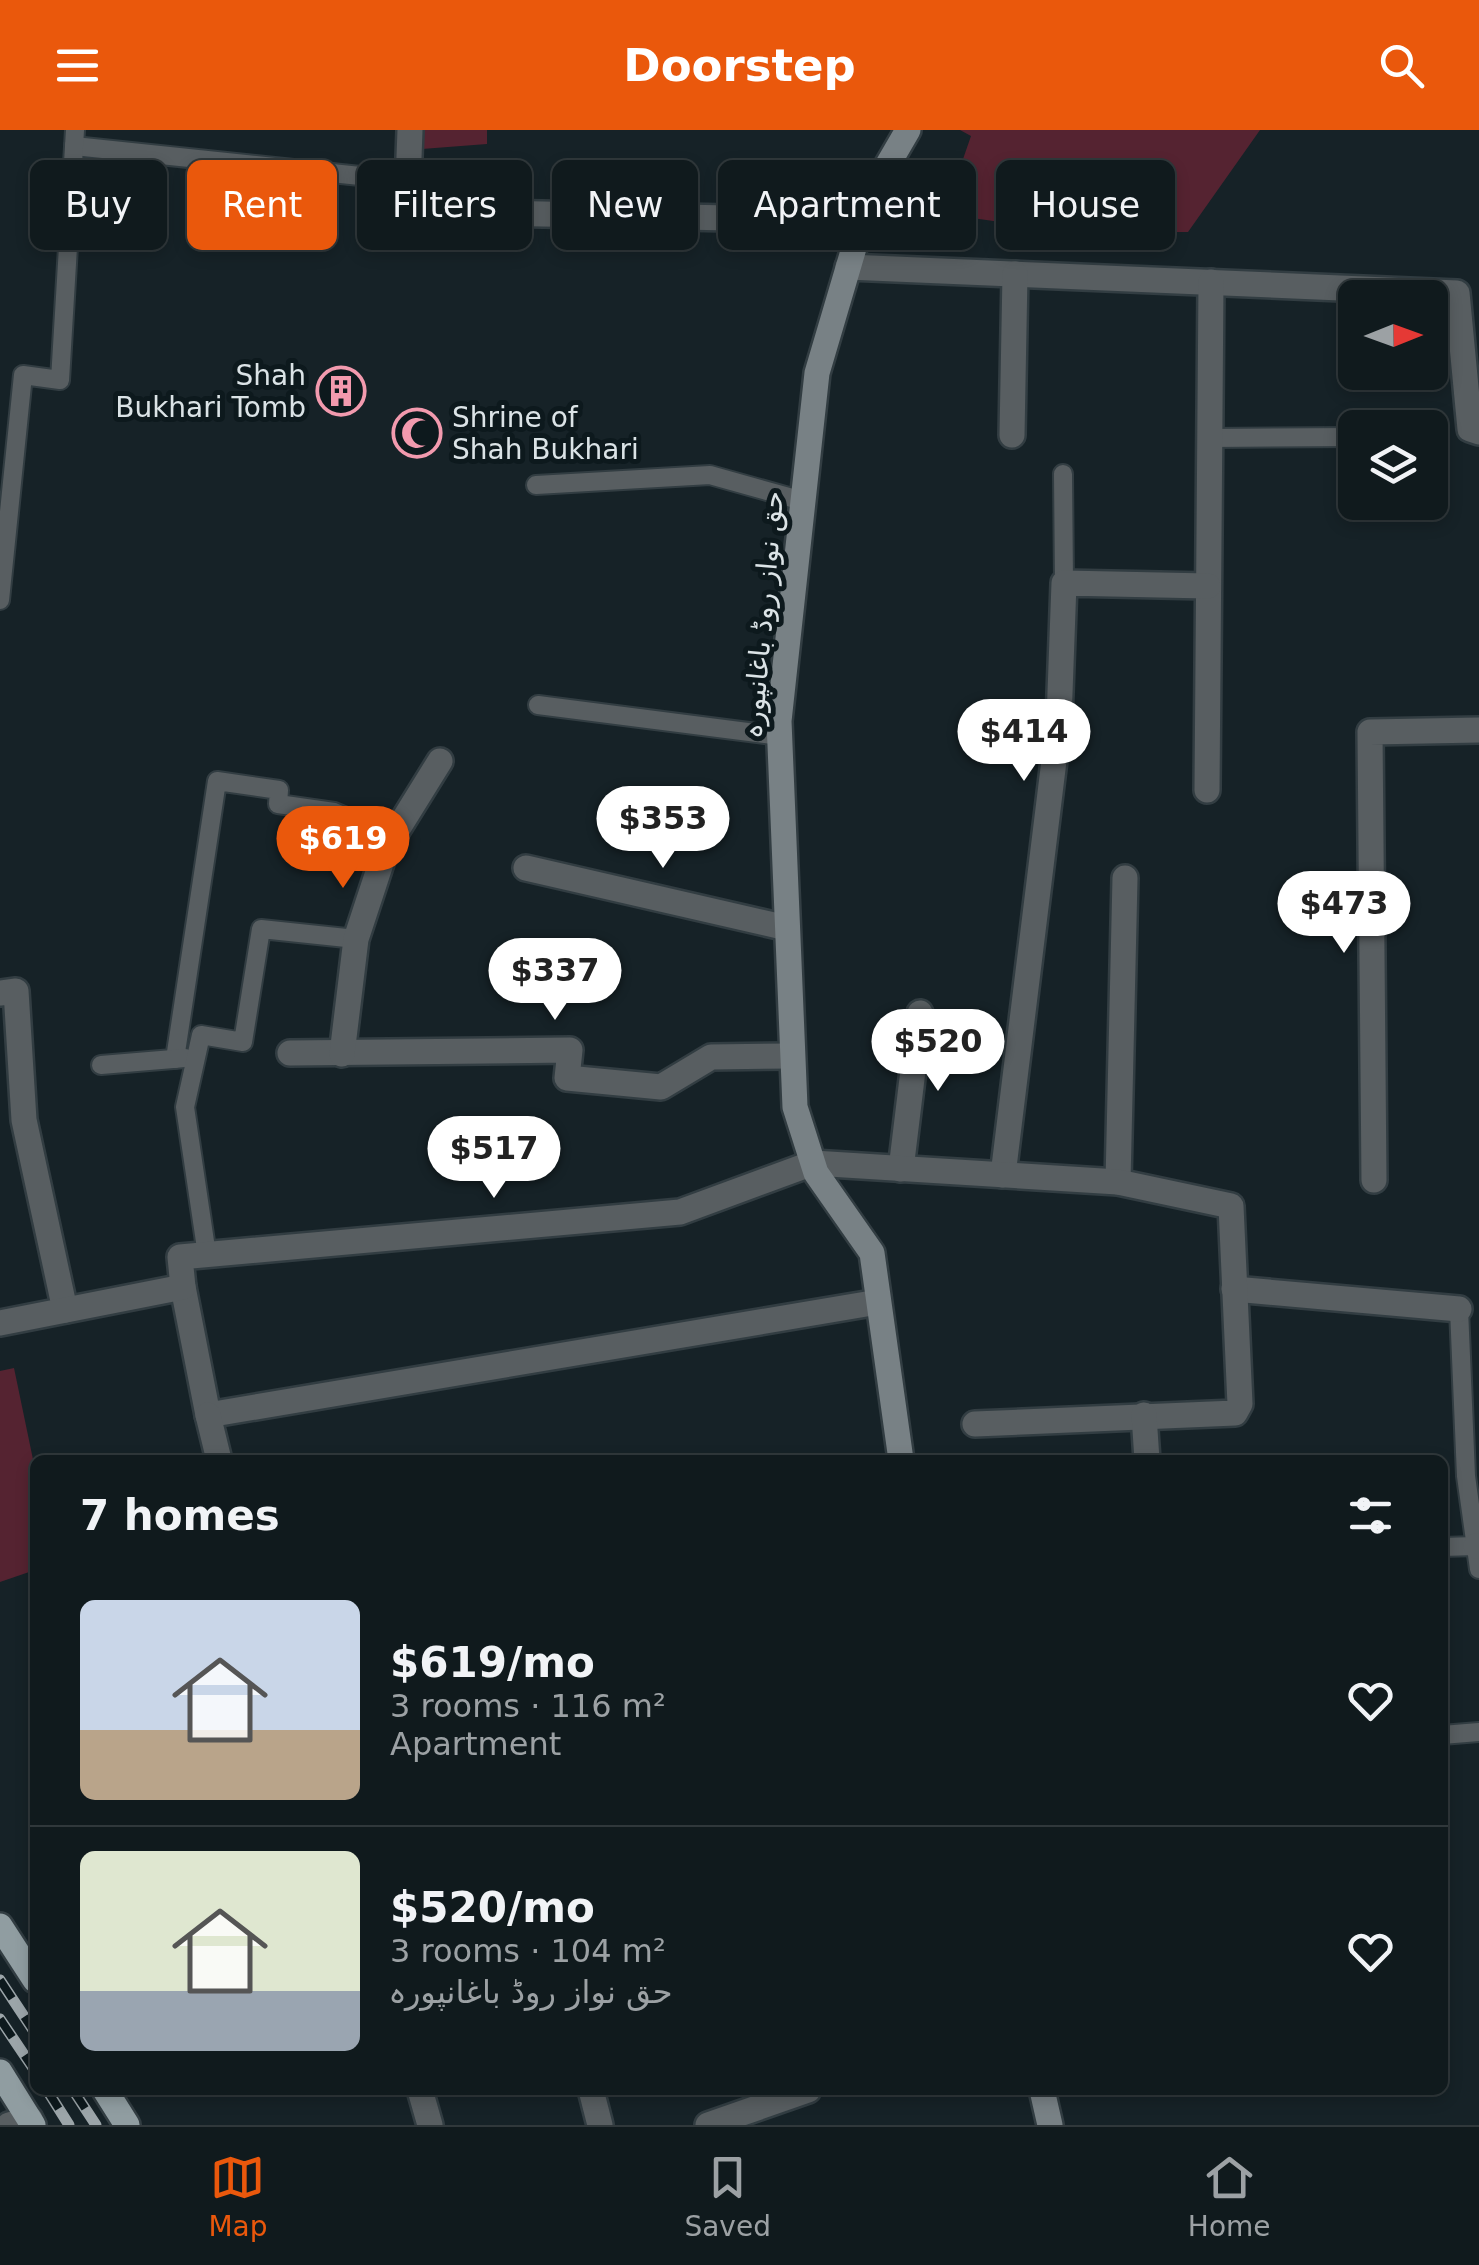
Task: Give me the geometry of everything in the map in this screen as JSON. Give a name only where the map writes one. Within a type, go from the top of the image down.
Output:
[{"type":"main road","points":[[0,1926],[30,1972]]},
{"type":"main road","points":[[0,2072],[24,2123]]},
{"type":"main road","points":[[108,2095],[127,2125]]},
{"type":"street","points":[[409,160],[410,130]]},
{"type":"street","name":"حق نواز روڈ باغانپورہ","points":[[890,160],[908,130]]},
{"type":"street","points":[[532,214],[718,218]]},
{"type":"street","name":"حق نواز روڈ باغانپورہ","points":[[853,250],[818,373],[780,736],[792,1056],[795,1107],[813,1163],[872,1253],[900,1455]]},
{"type":"street","points":[[848,266],[1458,293],[1469,315],[1470,430],[1479,432]]},
{"type":"street","points":[[1012,435],[1015,274]]},
{"type":"street","points":[[1207,790],[1211,282]]},
{"type":"street","points":[[1003,1174],[1060,720],[1064,583],[1208,586]]},
{"type":"street","points":[[1374,1180],[1370,732],[1479,730]]},
{"type":"street","points":[[342,1054],[356,939],[393,837],[440,761]]},
{"type":"street","points":[[526,868],[787,928]]},
{"type":"street","points":[[1118,1182],[1124,878]]},
{"type":"street","points":[[0,993],[16,991],[24,1120],[66,1310]]},
{"type":"street","points":[[902,1169],[920,1013]]},
{"type":"street","points":[[290,1054],[570,1050],[567,1078],[660,1087],[711,1057],[792,1056]]},
{"type":"street","points":[[218,1455],[180,1258],[680,1212],[813,1163],[1118,1182],[1231,1206],[1238,1410],[975,1424]]},
{"type":"street","points":[[0,1322],[183,1287]]},
{"type":"street","points":[[1234,1289],[1459,1308]]},
{"type":"street","points":[[208,1414],[878,1302]]},
{"type":"street","points":[[1144,1415],[1146,1455]]},
{"type":"street","points":[[421,2095],[430,2125]]},
{"type":"street","points":[[591,2095],[600,2125]]},
{"type":"street","points":[[708,2125],[794,2095]]},
{"type":"street","points":[[1043,2095],[1050,2125]]},
{"type":"lane","points":[[0,600],[23,375],[60,380],[74,138],[357,174]]},
{"type":"lane","points":[[1209,438],[1338,437]]},
{"type":"lane","points":[[1063,474],[1064,583]]},
{"type":"lane","points":[[536,484],[710,475],[803,500]]},
{"type":"lane","points":[[538,705],[780,736]]},
{"type":"lane","points":[[174,1058],[217,781],[279,790],[278,804],[334,812],[393,837]]},
{"type":"lane","points":[[208,1255],[185,1107],[201,1036],[243,1042],[260,929],[356,939]]},
{"type":"lane","points":[[100,1065],[196,1057]]},
{"type":"lane","points":[[1448,1547],[1478,1554],[1466,1476],[1459,1308]]},
{"type":"lane","points":[[1448,1735],[1479,1732]]},
{"type":"shaded area","points":[[410,130],[487,130],[487,144],[409,150]]},
{"type":"shaded area","points":[[960,130],[1260,130],[1188,232],[1175,232],[1175,160],[996,160],[996,221],[976,219],[976,160],[963,160],[971,136]]},
{"type":"shaded area","points":[[14,1368],[32,1455],[30,1572],[0,1582],[0,1371]]},
{"type":"railway","points":[[0,1980],[30,2025]]},
{"type":"railway","points":[[0,2019],[30,2064]]},
{"type":"railway","points":[[50,2095],[69,2125]]},
{"type":"railway","points":[[76,2095],[96,2125]]},
{"type":"place","name":"Shah Bukhari Tomb","points":[[341,391]]},
{"type":"place","name":"Shrine of Shah Bukhari","points":[[417,433]]}]
